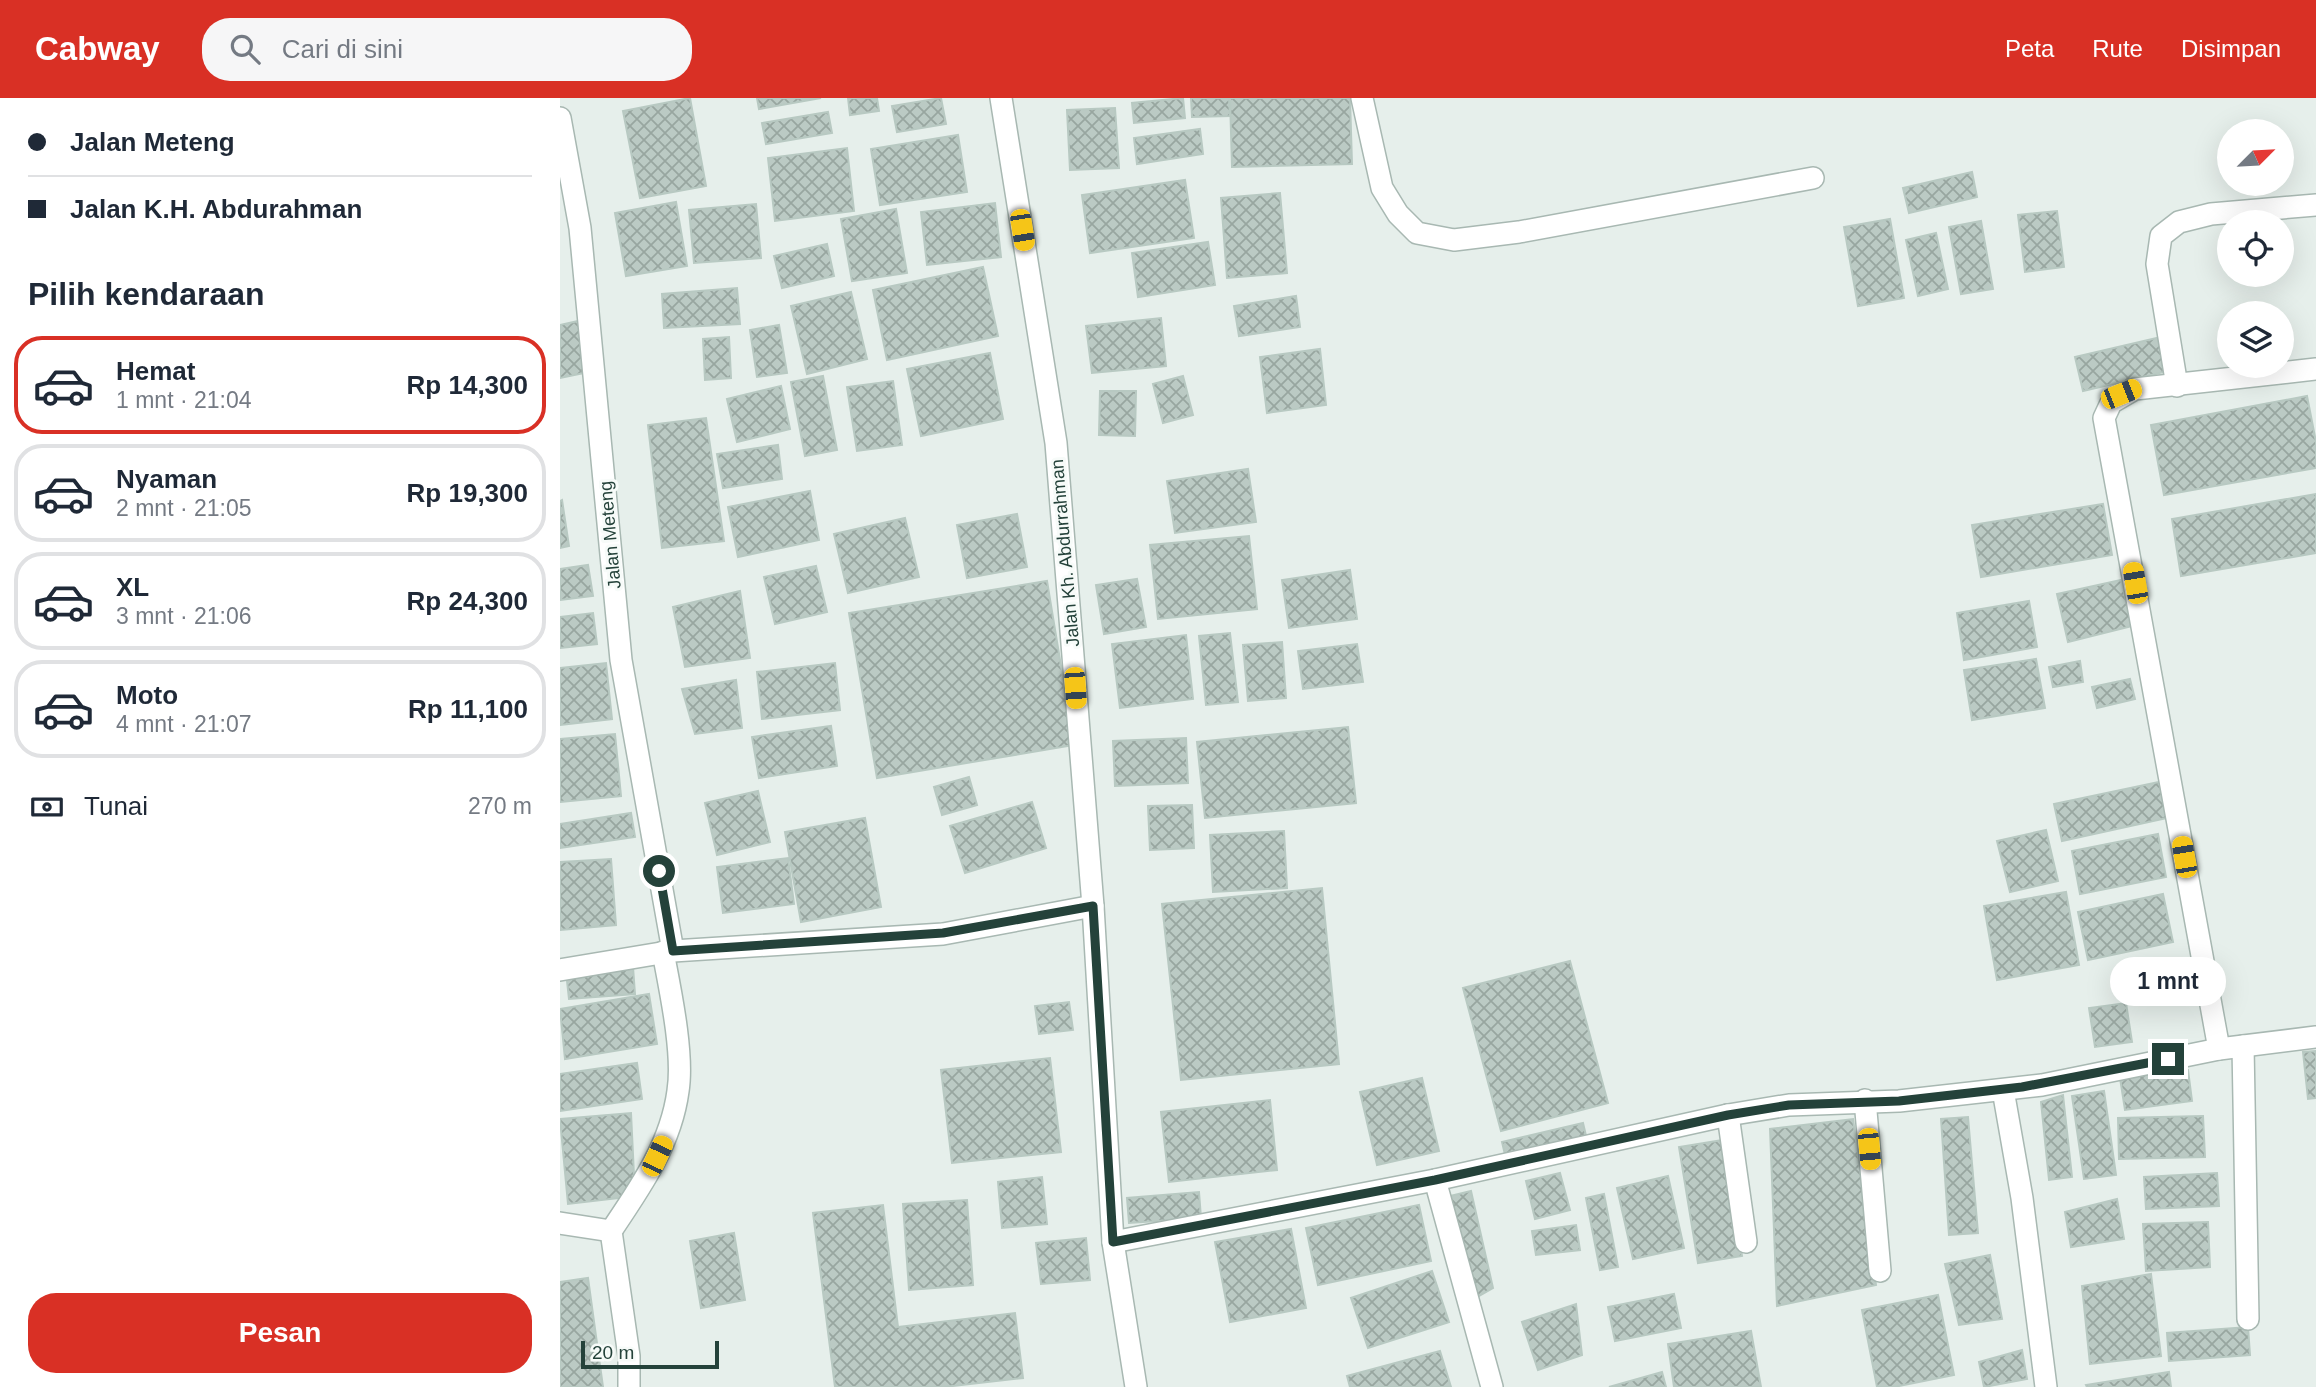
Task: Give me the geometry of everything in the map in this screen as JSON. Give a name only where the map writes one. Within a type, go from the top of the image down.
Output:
[{"type":"street","name":"Jalan Kh. Abdurrahman","points":[[1001,98],[1056,443],[1093,906],[1113,1242],[1136,1387]]},
{"type":"street","points":[[1362,98],[1382,188],[1398,214],[1417,233],[1454,240],[1531,230],[1813,178]]},
{"type":"street","name":"Jalan Meteng","points":[[560,118],[583,254],[621,660],[668,951],[679,1090],[668,1134],[647,1178],[611,1231]]},
{"type":"street","points":[[2177,386],[2157,264],[2161,236],[2179,222],[2211,214],[2316,205]]},
{"type":"street","points":[[2219,1049],[2104,418],[2111,403],[2121,394],[2135,389],[2316,369]]},
{"type":"street","points":[[560,970],[668,951],[943,933],[1093,906]]},
{"type":"street","points":[[1113,1242],[1435,1180],[1728,1115],[1789,1105],[1865,1100],[1899,1101],[2003,1090],[2219,1049],[2316,1037]]},
{"type":"street","points":[[2243,1046],[2248,1319]]},
{"type":"street","points":[[2003,1090],[2022,1198],[2046,1387]]},
{"type":"street","points":[[1865,1100],[1880,1271]]},
{"type":"street","points":[[1728,1115],[1746,1242]]},
{"type":"street","points":[[1435,1180],[1492,1387]]},
{"type":"street","points":[[560,1223],[611,1231],[629,1356],[629,1387]]},
{"type":"building","points":[[690,98],[706,186],[640,198],[623,111]]},
{"type":"building","points":[[757,98],[821,98],[759,109]]},
{"type":"building","points":[[848,98],[877,98],[879,111],[850,115]]},
{"type":"building","points":[[941,98],[946,124],[897,132],[892,106]]},
{"type":"building","points":[[1183,98],[1185,118],[1134,123],[1132,103]]},
{"type":"building","points":[[1191,98],[1229,98],[1230,116],[1192,117]]},
{"type":"building","points":[[1230,98],[1350,98],[1352,164],[1232,167]]},
{"type":"building","points":[[1115,108],[1119,168],[1070,170],[1067,110]]},
{"type":"building","points":[[828,112],[832,133],[766,144],[762,123]]},
{"type":"building","points":[[1200,129],[1203,154],[1137,164],[1134,138]]},
{"type":"building","points":[[958,135],[967,192],[880,205],[871,149]]},
{"type":"building","points":[[847,148],[854,211],[775,221],[768,158]]},
{"type":"building","points":[[1972,172],[1977,197],[1909,213],[1903,188]]},
{"type":"building","points":[[1185,180],[1194,238],[1090,253],[1082,195]]},
{"type":"building","points":[[1280,193],[1287,273],[1227,278],[1221,198]]},
{"type":"building","points":[[676,202],[687,266],[626,276],[615,213]]},
{"type":"building","points":[[995,203],[1001,257],[927,265],[921,212]]},
{"type":"building","points":[[756,204],[761,258],[694,263],[689,210]]},
{"type":"building","points":[[896,209],[907,273],[852,281],[841,219]]},
{"type":"building","points":[[2057,211],[2064,267],[2025,272],[2018,215]]},
{"type":"building","points":[[1890,219],[1904,298],[1858,306],[1844,227]]},
{"type":"building","points":[[1981,221],[1993,289],[1961,294],[1949,227]]},
{"type":"building","points":[[1936,233],[1948,289],[1918,296],[1906,240]]},
{"type":"building","points":[[1208,242],[1215,285],[1138,297],[1132,253]]},
{"type":"building","points":[[827,244],[834,276],[782,288],[774,256]]},
{"type":"building","points":[[983,267],[998,336],[887,360],[873,290]]},
{"type":"building","points":[[737,288],[740,324],[664,328],[662,294]]},
{"type":"building","points":[[851,292],[867,359],[807,374],[791,306]]},
{"type":"building","points":[[1296,296],[1300,327],[1239,336],[1234,306]]},
{"type":"building","points":[[1161,318],[1166,366],[1092,373],[1086,326]]},
{"type":"building","points":[[578,321],[589,372],[560,378],[560,325]]},
{"type":"building","points":[[779,325],[787,373],[757,377],[750,330]]},
{"type":"building","points":[[729,337],[731,378],[705,380],[703,339]]},
{"type":"building","points":[[2161,337],[2168,371],[2083,391],[2075,357]]},
{"type":"building","points":[[1320,349],[1326,405],[1267,413],[1260,357]]},
{"type":"building","points":[[990,353],[1003,419],[921,436],[907,369]]},
{"type":"building","points":[[823,376],[837,450],[805,456],[791,382]]},
{"type":"building","points":[[1183,376],[1193,415],[1163,423],[1153,384]]},
{"type":"building","points":[[893,381],[902,445],[857,451],[847,387]]},
{"type":"building","points":[[781,386],[790,429],[737,442],[727,399]]},
{"type":"building","points":[[1100,391],[1136,391],[1135,436],[1099,435]]},
{"type":"building","points":[[2307,396],[2316,442],[2316,468],[2164,495],[2151,425]]},
{"type":"building","points":[[706,418],[724,541],[662,548],[648,425]]},
{"type":"building","points":[[778,445],[782,479],[723,488],[717,454]]},
{"type":"building","points":[[1248,469],[1256,522],[1175,533],[1167,481]]},
{"type":"building","points":[[810,491],[819,540],[738,557],[728,507]]},
{"type":"building","points":[[2316,494],[2316,553],[2181,576],[2172,519]]},
{"type":"building","points":[[562,500],[569,546],[560,548],[560,501]]},
{"type":"building","points":[[2103,504],[2112,555],[1981,577],[1972,525]]},
{"type":"building","points":[[1017,514],[1027,567],[967,578],[957,525]]},
{"type":"building","points":[[905,518],[919,577],[848,593],[834,534]]},
{"type":"building","points":[[1249,536],[1257,609],[1158,619],[1150,545]]},
{"type":"building","points":[[588,565],[593,596],[560,600],[560,569]]},
{"type":"building","points":[[816,566],[827,612],[775,624],[764,577]]},
{"type":"building","points":[[1350,570],[1357,619],[1289,628],[1282,580]]},
{"type":"building","points":[[1137,579],[1146,627],[1104,634],[1096,585]]},
{"type":"building","points":[[2121,580],[2132,626],[2068,642],[2057,594]]},
{"type":"building","points":[[1047,581],[1074,745],[877,778],[849,613]]},
{"type":"building","points":[[740,591],[750,658],[685,667],[673,607]]},
{"type":"building","points":[[2029,601],[2037,647],[1964,660],[1957,613]]},
{"type":"building","points":[[593,613],[597,644],[560,648],[560,617]]},
{"type":"building","points":[[1230,633],[1238,702],[1206,705],[1199,636]]},
{"type":"building","points":[[1186,635],[1193,699],[1120,708],[1112,644]]},
{"type":"building","points":[[1282,642],[1286,698],[1248,701],[1243,645]]},
{"type":"building","points":[[1357,644],[1363,682],[1303,689],[1298,651]]},
{"type":"building","points":[[2036,659],[2045,708],[1972,720],[1964,670]]},
{"type":"building","points":[[2080,661],[2083,682],[2053,687],[2049,667]]},
{"type":"building","points":[[606,663],[612,719],[560,725],[560,668]]},
{"type":"building","points":[[835,663],[840,710],[762,719],[757,672]]},
{"type":"building","points":[[2130,679],[2135,699],[2097,708],[2092,687]]},
{"type":"building","points":[[736,680],[742,728],[695,734],[682,689]]},
{"type":"building","points":[[831,726],[837,766],[759,778],[752,737]]},
{"type":"building","points":[[1348,727],[1356,803],[1205,818],[1197,742]]},
{"type":"building","points":[[615,734],[621,796],[560,802],[560,739]]},
{"type":"building","points":[[1186,738],[1188,783],[1115,786],[1113,741]]},
{"type":"building","points":[[969,777],[977,805],[942,815],[934,787]]},
{"type":"building","points":[[2159,782],[2167,818],[2062,841],[2054,804]]},
{"type":"building","points":[[758,791],[770,842],[717,855],[705,803]]},
{"type":"building","points":[[1032,802],[1046,848],[965,873],[950,826]]},
{"type":"building","points":[[1192,805],[1194,848],[1150,850],[1148,806]]},
{"type":"building","points":[[631,813],[635,837],[560,848],[560,824]]},
{"type":"building","points":[[865,818],[881,907],[801,922],[785,832]]},
{"type":"building","points":[[2046,830],[2058,881],[2010,892],[1997,841]]},
{"type":"building","points":[[1284,831],[1287,888],[1213,892],[1210,835]]},
{"type":"building","points":[[2158,834],[2166,877],[2080,894],[2072,851]]},
{"type":"building","points":[[788,858],[794,904],[723,913],[717,867]]},
{"type":"building","points":[[611,859],[616,925],[560,930],[560,862]]},
{"type":"building","points":[[1322,888],[1339,1064],[1181,1080],[1162,904]]},
{"type":"building","points":[[2066,892],[2079,965],[1997,980],[1984,906]]},
{"type":"building","points":[[2163,894],[2173,942],[2088,960],[2078,912]]},
{"type":"building","points":[[1570,961],[1608,1103],[1501,1131],[1463,988]]},
{"type":"building","points":[[633,967],[635,994],[569,999],[566,972]]},
{"type":"building","points":[[649,994],[657,1044],[565,1059],[560,1009]]},
{"type":"building","points":[[1069,1002],[1073,1030],[1039,1034],[1035,1006]]},
{"type":"building","points":[[2126,1003],[2132,1042],[2095,1047],[2089,1008]]},
{"type":"building","points":[[2316,1051],[2316,1098],[2308,1099],[2303,1052]]},
{"type":"building","points":[[1050,1058],[1061,1152],[952,1163],[941,1070]]},
{"type":"building","points":[[637,1063],[642,1099],[560,1111],[560,1074]]},
{"type":"building","points":[[2188,1070],[2192,1101],[2125,1110],[2120,1078]]},
{"type":"building","points":[[1422,1078],[1439,1151],[1377,1165],[1360,1092]]},
{"type":"building","points":[[2104,1091],[2116,1175],[2084,1179],[2072,1096]]},
{"type":"building","points":[[2063,1095],[2072,1177],[2049,1180],[2041,1102]]},
{"type":"building","points":[[1270,1100],[1277,1170],[1169,1182],[1161,1112]]},
{"type":"building","points":[[631,1113],[635,1196],[568,1204],[560,1119]]},
{"type":"building","points":[[2203,1116],[2205,1157],[2119,1159],[2118,1118]]},
{"type":"building","points":[[1968,1117],[1978,1233],[1949,1235],[1941,1119]]},
{"type":"building","points":[[1853,1119],[1876,1285],[1777,1306],[1770,1129]]},
{"type":"building","points":[[1583,1123],[1588,1144],[1507,1163],[1502,1142]]},
{"type":"building","points":[[1723,1140],[1742,1256],[1698,1263],[1679,1147]]},
{"type":"building","points":[[1560,1173],[1570,1210],[1535,1219],[1526,1181]]},
{"type":"building","points":[[2217,1173],[2219,1206],[2146,1209],[2144,1177]]},
{"type":"building","points":[[1668,1176],[1684,1248],[1633,1259],[1617,1188]]},
{"type":"building","points":[[1042,1177],[1047,1224],[1002,1228],[998,1182]]},
{"type":"building","points":[[1471,1191],[1493,1288],[1472,1300],[1446,1197]]},
{"type":"building","points":[[1199,1192],[1201,1218],[1129,1223],[1127,1198]]},
{"type":"building","points":[[1604,1194],[1618,1267],[1600,1270],[1586,1198]]},
{"type":"building","points":[[2117,1199],[2124,1239],[2071,1247],[2065,1212]]},
{"type":"building","points":[[967,1200],[973,1285],[909,1290],[903,1204]]},
{"type":"building","points":[[883,1205],[898,1327],[1015,1313],[1023,1378],[944,1387],[835,1387],[813,1213]]},
{"type":"building","points":[[1419,1205],[1431,1261],[1318,1285],[1306,1228]]},
{"type":"building","points":[[2208,1222],[2210,1267],[2146,1271],[2143,1224]]},
{"type":"building","points":[[1576,1225],[1580,1250],[1536,1255],[1532,1231]]},
{"type":"building","points":[[1291,1229],[1306,1308],[1230,1322],[1215,1242]]},
{"type":"building","points":[[734,1233],[745,1300],[701,1308],[690,1241]]},
{"type":"building","points":[[1086,1238],[1090,1280],[1041,1284],[1036,1243]]},
{"type":"building","points":[[1990,1255],[2002,1319],[1959,1325],[1945,1264]]},
{"type":"building","points":[[1432,1271],[1449,1322],[1368,1348],[1351,1298]]},
{"type":"building","points":[[2151,1274],[2161,1356],[2090,1364],[2082,1286]]},
{"type":"building","points":[[588,1278],[603,1387],[560,1387],[560,1282]]},
{"type":"building","points":[[1674,1294],[1681,1328],[1615,1341],[1608,1307]]},
{"type":"building","points":[[1938,1295],[1954,1375],[1894,1387],[1877,1387],[1862,1310]]},
{"type":"building","points":[[1576,1304],[1582,1355],[1538,1370],[1522,1322]]},
{"type":"building","points":[[2248,1327],[2250,1355],[2169,1361],[2167,1333]]},
{"type":"building","points":[[1751,1331],[1761,1387],[1674,1387],[1668,1344]]},
{"type":"building","points":[[2022,1350],[2027,1379],[1984,1387],[1979,1362]]},
{"type":"building","points":[[1440,1351],[1451,1387],[1350,1387],[1347,1376]]},
{"type":"building","points":[[1662,1372],[1666,1387],[1609,1387]]},
{"type":"building","points":[[2169,1372],[2171,1387],[2086,1385]]},
{"type":"route","points":[[659,871],[673,951],[943,933],[1093,906],[1113,1242],[1435,1180],[1728,1115],[1789,1105],[1927,1099],[2042,1085],[2168,1059]]}]
